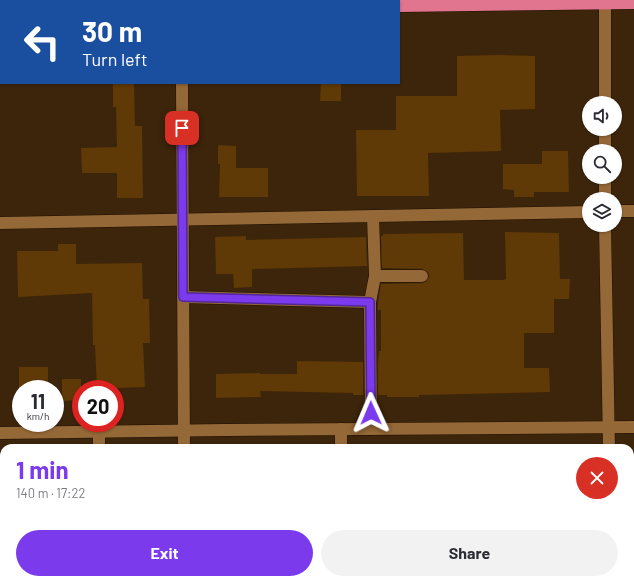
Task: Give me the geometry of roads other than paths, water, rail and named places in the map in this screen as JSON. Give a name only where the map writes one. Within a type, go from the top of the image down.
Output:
[{"type":"highway","points":[[400,6],[605,2],[634,3]]},
{"type":"street","points":[[605,2],[605,96]]},
{"type":"street","points":[[182,84],[184,444]]},
{"type":"street","points":[[622,211],[634,211]]},
{"type":"street","points":[[0,223],[582,212]]},
{"type":"street","points":[[372,429],[370,302],[375,276],[374,216]]},
{"type":"street","points":[[605,232],[609,444]]},
{"type":"street","points":[[375,276],[422,276]]},
{"type":"street","points":[[183,297],[370,302]]},
{"type":"street","points":[[124,432],[634,427]]},
{"type":"street","points":[[341,430],[341,444]]},
{"type":"street","points":[[0,434],[99,432],[99,444]]}]
